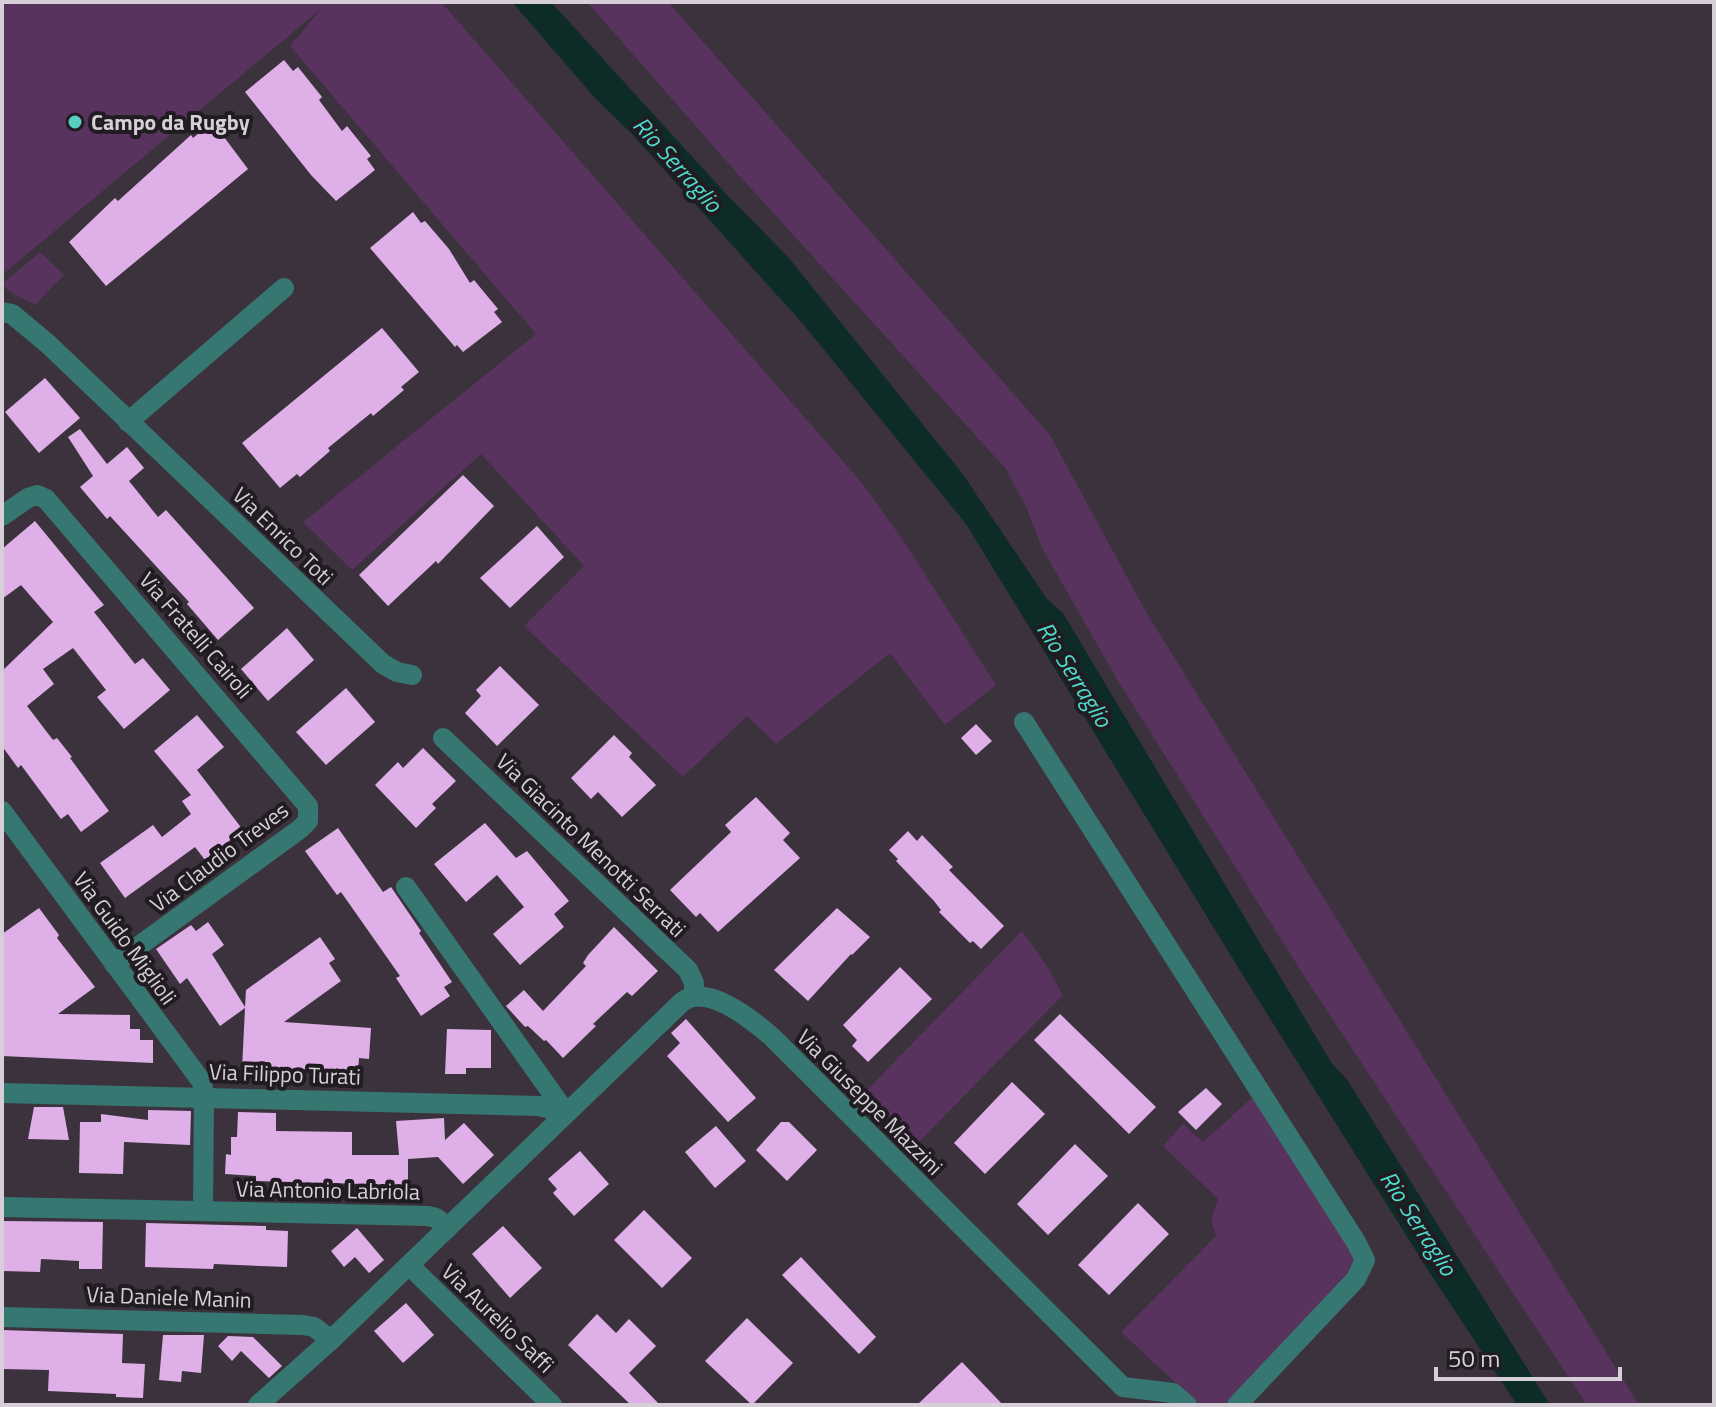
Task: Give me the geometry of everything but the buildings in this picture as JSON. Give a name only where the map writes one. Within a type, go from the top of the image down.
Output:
[{"type":"street","points":[[128,422],[284,288]]},
{"type":"street","name":"Via Enrico Toti","points":[[2,312],[12,314],[48,344],[383,664],[397,672],[412,675]]},
{"type":"street","name":"Via Fratelli Cairoli","points":[[2,516],[37,495],[56,508],[298,792],[308,806],[309,814]]},
{"type":"street","points":[[1024,722],[1299,1150],[1365,1260],[1356,1279],[1237,1405]]},
{"type":"street","name":"Via Giacinto Menotti Serrati","points":[[443,738],[688,970],[694,983],[694,995]]},
{"type":"street","name":"Via Guido Miglioli","points":[[2,811],[202,1082],[204,1096]]},
{"type":"street","name":"Via Claudio Treves","points":[[114,964],[300,829],[308,821],[309,814]]},
{"type":"street","points":[[406,887],[566,1113]]},
{"type":"street","points":[[258,1405],[331,1340],[682,1002],[694,995]]},
{"type":"street","name":"Via Giuseppe Mazzini","points":[[694,995],[705,996],[728,1007],[771,1036],[1123,1387],[1173,1393],[1187,1405]]},
{"type":"street","name":"Via Filippo Turati","points":[[2,1093],[539,1106],[566,1113]]},
{"type":"street","name":"Via Antonio Labriola","points":[[203,1211],[204,1096]]},
{"type":"street","name":"Via Antonio Labriola","points":[[2,1207],[428,1216],[448,1227]]},
{"type":"street","name":"Via Aurelio Saffi","points":[[409,1265],[552,1405]]},
{"type":"street","name":"Via Daniele Manin","points":[[2,1317],[303,1325],[314,1327],[331,1340]]},
{"type":"shaded area","points":[[2,2],[441,2],[862,483],[905,543],[996,685],[945,725],[890,653],[776,744],[747,716],[683,777],[524,626],[584,566],[481,454],[352,570],[303,522],[536,334],[290,46],[322,8],[2,275]]},
{"type":"shaded area","points":[[587,2],[668,2],[1050,435],[1146,612],[1639,1405],[1587,1405],[1308,982],[1118,681],[1042,548],[1027,509],[1006,469],[736,172]]},
{"type":"shaded area","points":[[40,252],[64,275],[35,305],[2,284]]},
{"type":"shaded area","points":[[1022,931],[1063,995],[913,1148],[861,1096]]},
{"type":"shaded area","points":[[1254,1096],[1357,1258],[1354,1272],[1227,1405],[1199,1405],[1121,1332],[1216,1236],[1211,1221],[1218,1199],[1163,1146],[1183,1124],[1203,1142]]},
{"type":"water","name":"Rio Serraglio","points":[[512,2],[551,2],[788,257],[962,473],[1047,599],[1063,613],[1331,1062],[1348,1081],[1550,1405],[1517,1405],[1426,1267],[1244,977],[966,524],[803,324],[632,134],[595,98]]},
{"type":"place","name":"Campo da Rugby","points":[[75,122]]}]
